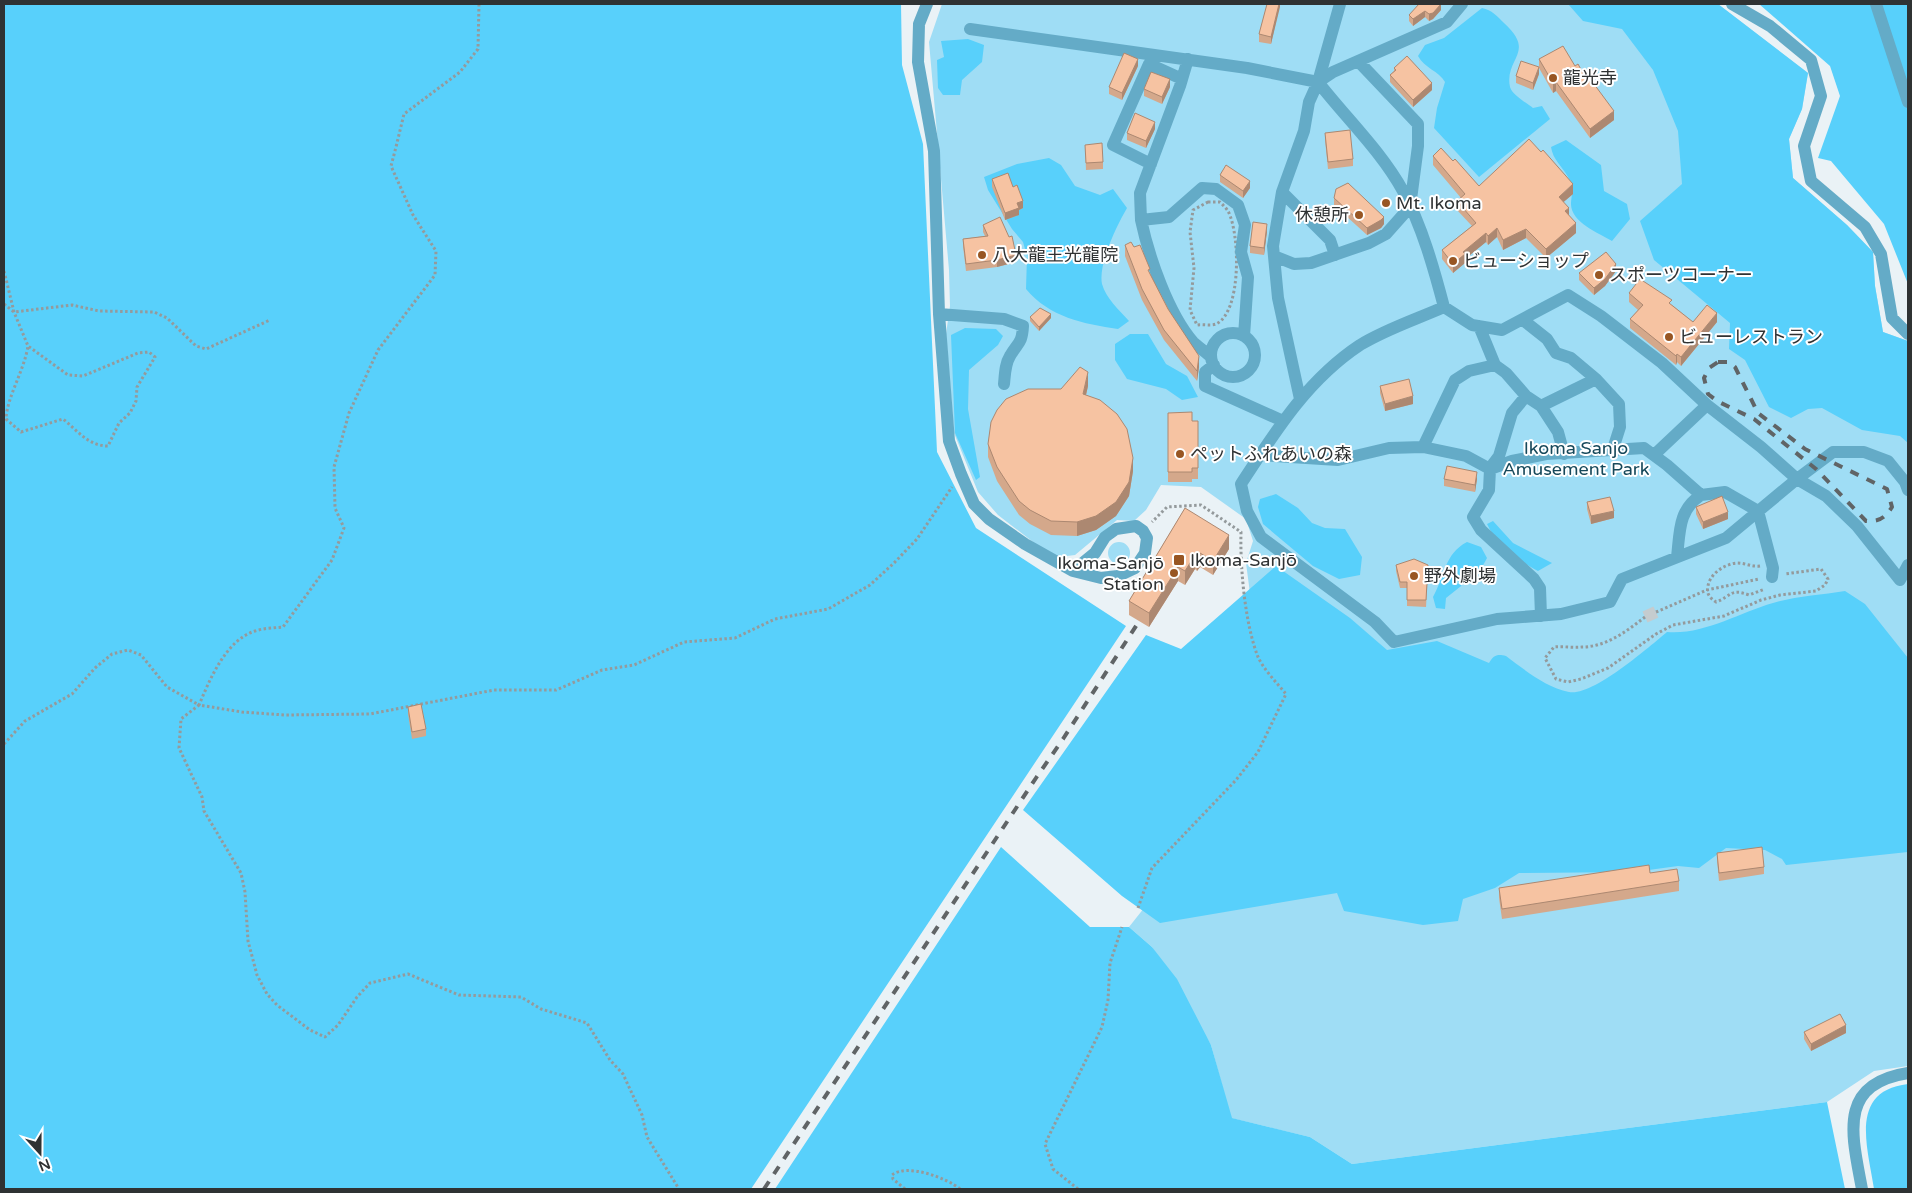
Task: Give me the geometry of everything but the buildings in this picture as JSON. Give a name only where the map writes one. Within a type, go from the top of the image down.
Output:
[{"type":"street","points":[[927,4],[919,24],[918,62],[934,151],[938,314],[949,441],[974,504],[989,519],[1025,544],[1073,571],[1101,578],[1118,576],[1135,568],[1145,553],[1147,538],[1143,530],[1136,526],[1116,529],[1105,537],[1095,553],[1073,571]]},
{"type":"street","points":[[1300,399],[1278,298],[1273,246],[1282,192],[1304,131],[1309,102],[1318,82],[1340,4]]},
{"type":"street","points":[[1318,82],[1333,72],[1447,22],[1462,4]]},
{"type":"street","points":[[1732,4],[1770,26],[1811,60],[1821,96],[1804,146],[1811,181],[1865,227],[1882,254],[1892,318],[1908,334]]},
{"type":"street","points":[[1876,4],[1908,102]]},
{"type":"street","points":[[970,29],[1188,59],[1318,82],[1385,163],[1404,192],[1433,264],[1444,307],[1472,325],[1502,330],[1568,295],[1601,316],[1662,363],[1707,406],[1761,447],[1797,479],[1826,496],[1857,526],[1900,580],[1908,565]]},
{"type":"street","points":[[1188,59],[1140,193],[1141,220],[1145,242],[1168,300],[1193,341],[1213,361],[1224,375],[1239,376],[1246,373],[1251,368],[1256,354],[1254,347],[1244,336],[1237,334],[1224,335],[1214,344],[1213,361],[1205,372],[1204,386],[1283,421]]},
{"type":"street","points":[[1274,256],[1294,264],[1310,263],[1369,243],[1386,234],[1410,207],[1418,146],[1418,124],[1359,62]]},
{"type":"street","points":[[1151,164],[1114,145],[1149,64],[1182,79]]},
{"type":"street","points":[[1141,220],[1169,217],[1202,188],[1216,189],[1238,205],[1246,225],[1241,252],[1248,277],[1244,336]]},
{"type":"street","points":[[1282,192],[1330,240],[1335,255]]},
{"type":"street","points":[[1444,307],[1361,345],[1316,380],[1283,421],[1240,484],[1247,511],[1261,537],[1375,622],[1394,642],[1497,619],[1561,614],[1610,602],[1622,579],[1726,538],[1797,479],[1833,452],[1864,452],[1888,461],[1905,482],[1908,490]]},
{"type":"street","points":[[938,314],[1004,319],[1023,326],[1022,341],[1010,355],[1004,384]]},
{"type":"street","points":[[1523,320],[1547,339],[1556,353],[1571,358],[1596,379],[1619,404],[1620,427],[1613,448]]},
{"type":"street","points":[[1479,326],[1494,365],[1506,373],[1526,396],[1541,406],[1558,432],[1564,454]]},
{"type":"street","points":[[1423,447],[1454,380],[1469,371],[1494,365]]},
{"type":"street","points":[[1541,406],[1596,379]]},
{"type":"street","points":[[1526,396],[1512,413],[1499,456],[1490,469],[1489,490],[1473,517],[1481,530],[1540,588],[1541,616]]},
{"type":"street","points":[[1654,455],[1707,406]]},
{"type":"street","points":[[1260,455],[1338,460],[1389,448],[1423,447],[1466,456],[1490,469]]},
{"type":"street","points":[[1490,469],[1512,460],[1546,454],[1564,454],[1613,448],[1644,448],[1701,495]]},
{"type":"street","points":[[1677,557],[1682,515],[1691,502],[1701,495],[1725,492],[1758,511],[1771,571]]},
{"type":"street","points":[[1862,1189],[1854,1126],[1855,1111],[1860,1098],[1879,1081],[1890,1076],[1908,1073]]},
{"type":"path","points":[[479,4],[478,49],[460,72],[404,114],[391,166],[413,214],[436,251],[435,275],[378,350],[349,413],[334,467],[335,508],[344,528],[332,560],[283,627],[254,631],[233,645],[209,681],[200,705],[181,719],[179,748],[202,797],[204,811],[241,873],[245,892],[248,941],[257,976],[267,994],[277,1005],[310,1030],[325,1037],[338,1025],[357,997],[370,984],[408,974],[459,995],[521,997],[541,1009],[587,1023],[610,1060],[622,1074],[642,1115],[647,1137],[679,1189]]},
{"type":"path","points":[[1208,202],[1220,202],[1228,212],[1234,235],[1236,269],[1234,291],[1227,314],[1216,324],[1197,324],[1190,310],[1194,268],[1190,232],[1193,210],[1208,202]]},
{"type":"path","points":[[4,271],[14,312],[28,346],[68,375],[83,376],[138,353],[149,352],[155,357],[137,387],[136,401],[130,414],[118,423],[108,446],[98,446],[84,438],[63,419],[21,432],[6,419],[7,406],[17,385],[28,346]]},
{"type":"path","points":[[4,304],[14,312],[72,306],[99,311],[154,312],[166,318],[196,346],[206,349],[270,320]]},
{"type":"path","points":[[4,744],[25,722],[72,694],[95,668],[112,654],[128,650],[141,655],[167,687],[200,705],[242,712],[285,715],[370,714],[494,690],[556,690],[602,670],[634,664],[684,642],[735,638],[775,619],[828,609],[870,585],[917,539],[961,474]]},
{"type":"path","points":[[1138,908],[1152,868],[1236,780],[1252,759],[1286,694],[1259,658],[1249,619],[1242,574],[1241,532],[1200,505],[1168,507],[1143,530]]},
{"type":"path","points":[[1736,563],[1771,571],[1772,583],[1750,595],[1737,590],[1716,602],[1710,598],[1707,590],[1709,582],[1724,567],[1736,563]]},
{"type":"path","points":[[1645,617],[1612,639],[1597,645],[1583,647],[1554,646],[1545,658],[1551,673],[1556,679],[1568,682],[1581,679],[1608,668],[1656,634],[1673,625],[1724,616],[1761,600],[1780,595],[1816,591],[1825,585],[1828,579],[1821,569],[1771,571],[1707,590],[1656,612]]},
{"type":"path","points":[[1078,1189],[1053,1169],[1045,1144],[1102,1028],[1108,1000],[1110,963],[1122,927]]},
{"type":"path","points":[[905,1189],[893,1180],[892,1175],[895,1172],[906,1170],[924,1172],[953,1183],[960,1189]]},
{"type":"green space","name":"Ikoma Sanjo Amusement Park","points":[[942,4],[1718,4],[1808,73],[1802,109],[1789,139],[1793,178],[1847,225],[1873,252],[1875,286],[1883,332],[1908,341],[1908,1066],[1874,1071],[1827,1102],[1352,1164],[1310,1137],[1231,1118],[1211,1045],[1152,947],[1129,927],[1148,903],[1253,616],[1246,563],[1253,541],[1246,519],[1201,487],[1161,485],[1146,510],[1134,521],[1117,520],[1075,555],[1059,557],[1037,545],[998,515],[978,492],[954,433],[946,334],[950,306],[949,270],[929,42]]},
{"type":"green space","points":[[1115,542],[1123,542],[1130,549],[1130,557],[1123,564],[1115,564],[1108,557],[1108,549]]},
{"type":"shaded area","points":[[4,4],[901,4],[902,65],[923,144],[937,452],[976,528],[1126,626],[751,1189],[4,1189]]},
{"type":"shaded area","points":[[1568,4],[1718,4],[1808,73],[1802,109],[1789,139],[1793,178],[1847,225],[1873,252],[1875,286],[1883,332],[1908,341],[1908,443],[1900,436],[1862,430],[1822,408],[1808,409],[1791,418],[1769,407],[1745,360],[1729,349],[1730,323],[1654,260],[1640,221],[1682,184],[1678,131],[1653,70],[1622,29],[1583,21]]},
{"type":"shaded area","points":[[1759,4],[1908,4],[1908,284],[1884,224],[1831,161],[1818,158],[1840,96],[1830,66]]},
{"type":"shaded area","points":[[1482,8],[1489,10],[1497,16],[1513,33],[1518,42],[1519,49],[1509,77],[1511,90],[1533,108],[1542,106],[1550,119],[1479,177],[1434,128],[1437,108],[1445,82],[1424,64],[1418,56],[1425,45],[1444,38]]},
{"type":"shaded area","points":[[968,39],[984,45],[982,62],[962,80],[960,95],[943,95],[938,88],[937,60],[944,57],[941,41]]},
{"type":"shaded area","points":[[1566,140],[1601,165],[1604,191],[1627,204],[1630,219],[1612,241],[1586,226],[1575,216],[1572,210],[1572,185],[1554,156],[1551,147]]},
{"type":"shaded area","points":[[1049,158],[1061,165],[1075,186],[1100,195],[1113,189],[1127,208],[1109,245],[1102,276],[1102,284],[1106,294],[1129,321],[1118,329],[1080,322],[1056,313],[1035,299],[1026,289],[1027,256],[1023,242],[1012,229],[988,190],[984,177],[1017,164]]},
{"type":"shaded area","points":[[965,328],[996,329],[1003,336],[998,345],[969,370],[968,409],[980,477],[976,480],[955,433],[951,335]]},
{"type":"shaded area","points":[[1130,334],[1148,334],[1166,364],[1187,376],[1198,397],[1182,400],[1166,389],[1127,379],[1115,360],[1115,344]]},
{"type":"shaded area","points":[[1276,494],[1298,508],[1312,523],[1325,528],[1345,529],[1362,557],[1360,575],[1339,579],[1313,566],[1263,524],[1258,507],[1260,499]]},
{"type":"shaded area","points":[[1493,521],[1513,543],[1552,563],[1538,571],[1524,563],[1496,538],[1487,524]]},
{"type":"shaded area","points":[[1467,542],[1481,547],[1487,558],[1480,571],[1446,598],[1445,609],[1436,608],[1433,597],[1449,559],[1459,547]]},
{"type":"shaded area","points":[[1276,566],[1350,618],[1387,650],[1437,641],[1489,663],[1496,656],[1506,656],[1544,682],[1569,692],[1591,687],[1620,670],[1667,632],[1681,632],[1708,627],[1760,607],[1782,601],[1845,591],[1865,604],[1908,658],[1908,852],[1786,865],[1782,859],[1765,850],[1726,848],[1699,868],[1678,866],[1634,872],[1519,873],[1495,888],[1463,899],[1458,921],[1423,925],[1344,911],[1337,893],[1160,923],[1122,896],[1023,810],[1146,635],[1181,649]]},
{"type":"shaded area","points":[[1001,847],[1090,927],[1129,927],[1152,947],[1177,979],[1211,1045],[1232,1118],[1310,1137],[1352,1164],[1827,1102],[1845,1189],[775,1189]]},
{"type":"shaded area","points":[[1908,1084],[1908,1189],[1874,1189],[1866,1140],[1866,1124],[1869,1109],[1877,1098],[1889,1089]]},
{"type":"tunnel","points":[[1645,617],[1656,612]]},
{"type":"railway","points":[[1718,362],[1729,362],[1735,367],[1758,413],[1805,449],[1887,489],[1892,507],[1887,514],[1878,520],[1866,521],[1816,469],[1754,419],[1717,401],[1708,394],[1704,378],[1709,368],[1718,362]]},
{"type":"railway","points":[[764,1189],[1063,739],[1147,609]]},
{"type":"place","name":"龍光寺","points":[[1553,78]]},
{"type":"place","name":"Mt. Ikoma","points":[[1386,203]]},
{"type":"place","name":"休憩所","points":[[1359,215]]},
{"type":"place","name":"八大龍王光龍院","points":[[982,255]]},
{"type":"place","name":"ビューショップ","points":[[1453,261]]},
{"type":"place","name":"スポーツコーナー","points":[[1599,275]]},
{"type":"place","name":"ビューレストラン","points":[[1669,337]]},
{"type":"place","name":"ペットふれあいの森","points":[[1180,454]]},
{"type":"place","name":"Ikoma-Sanjō","points":[[1179,560]]},
{"type":"place","name":"Ikoma-Sanjō Station","points":[[1174,573]]},
{"type":"place","name":"野外劇場","points":[[1414,576]]}]
